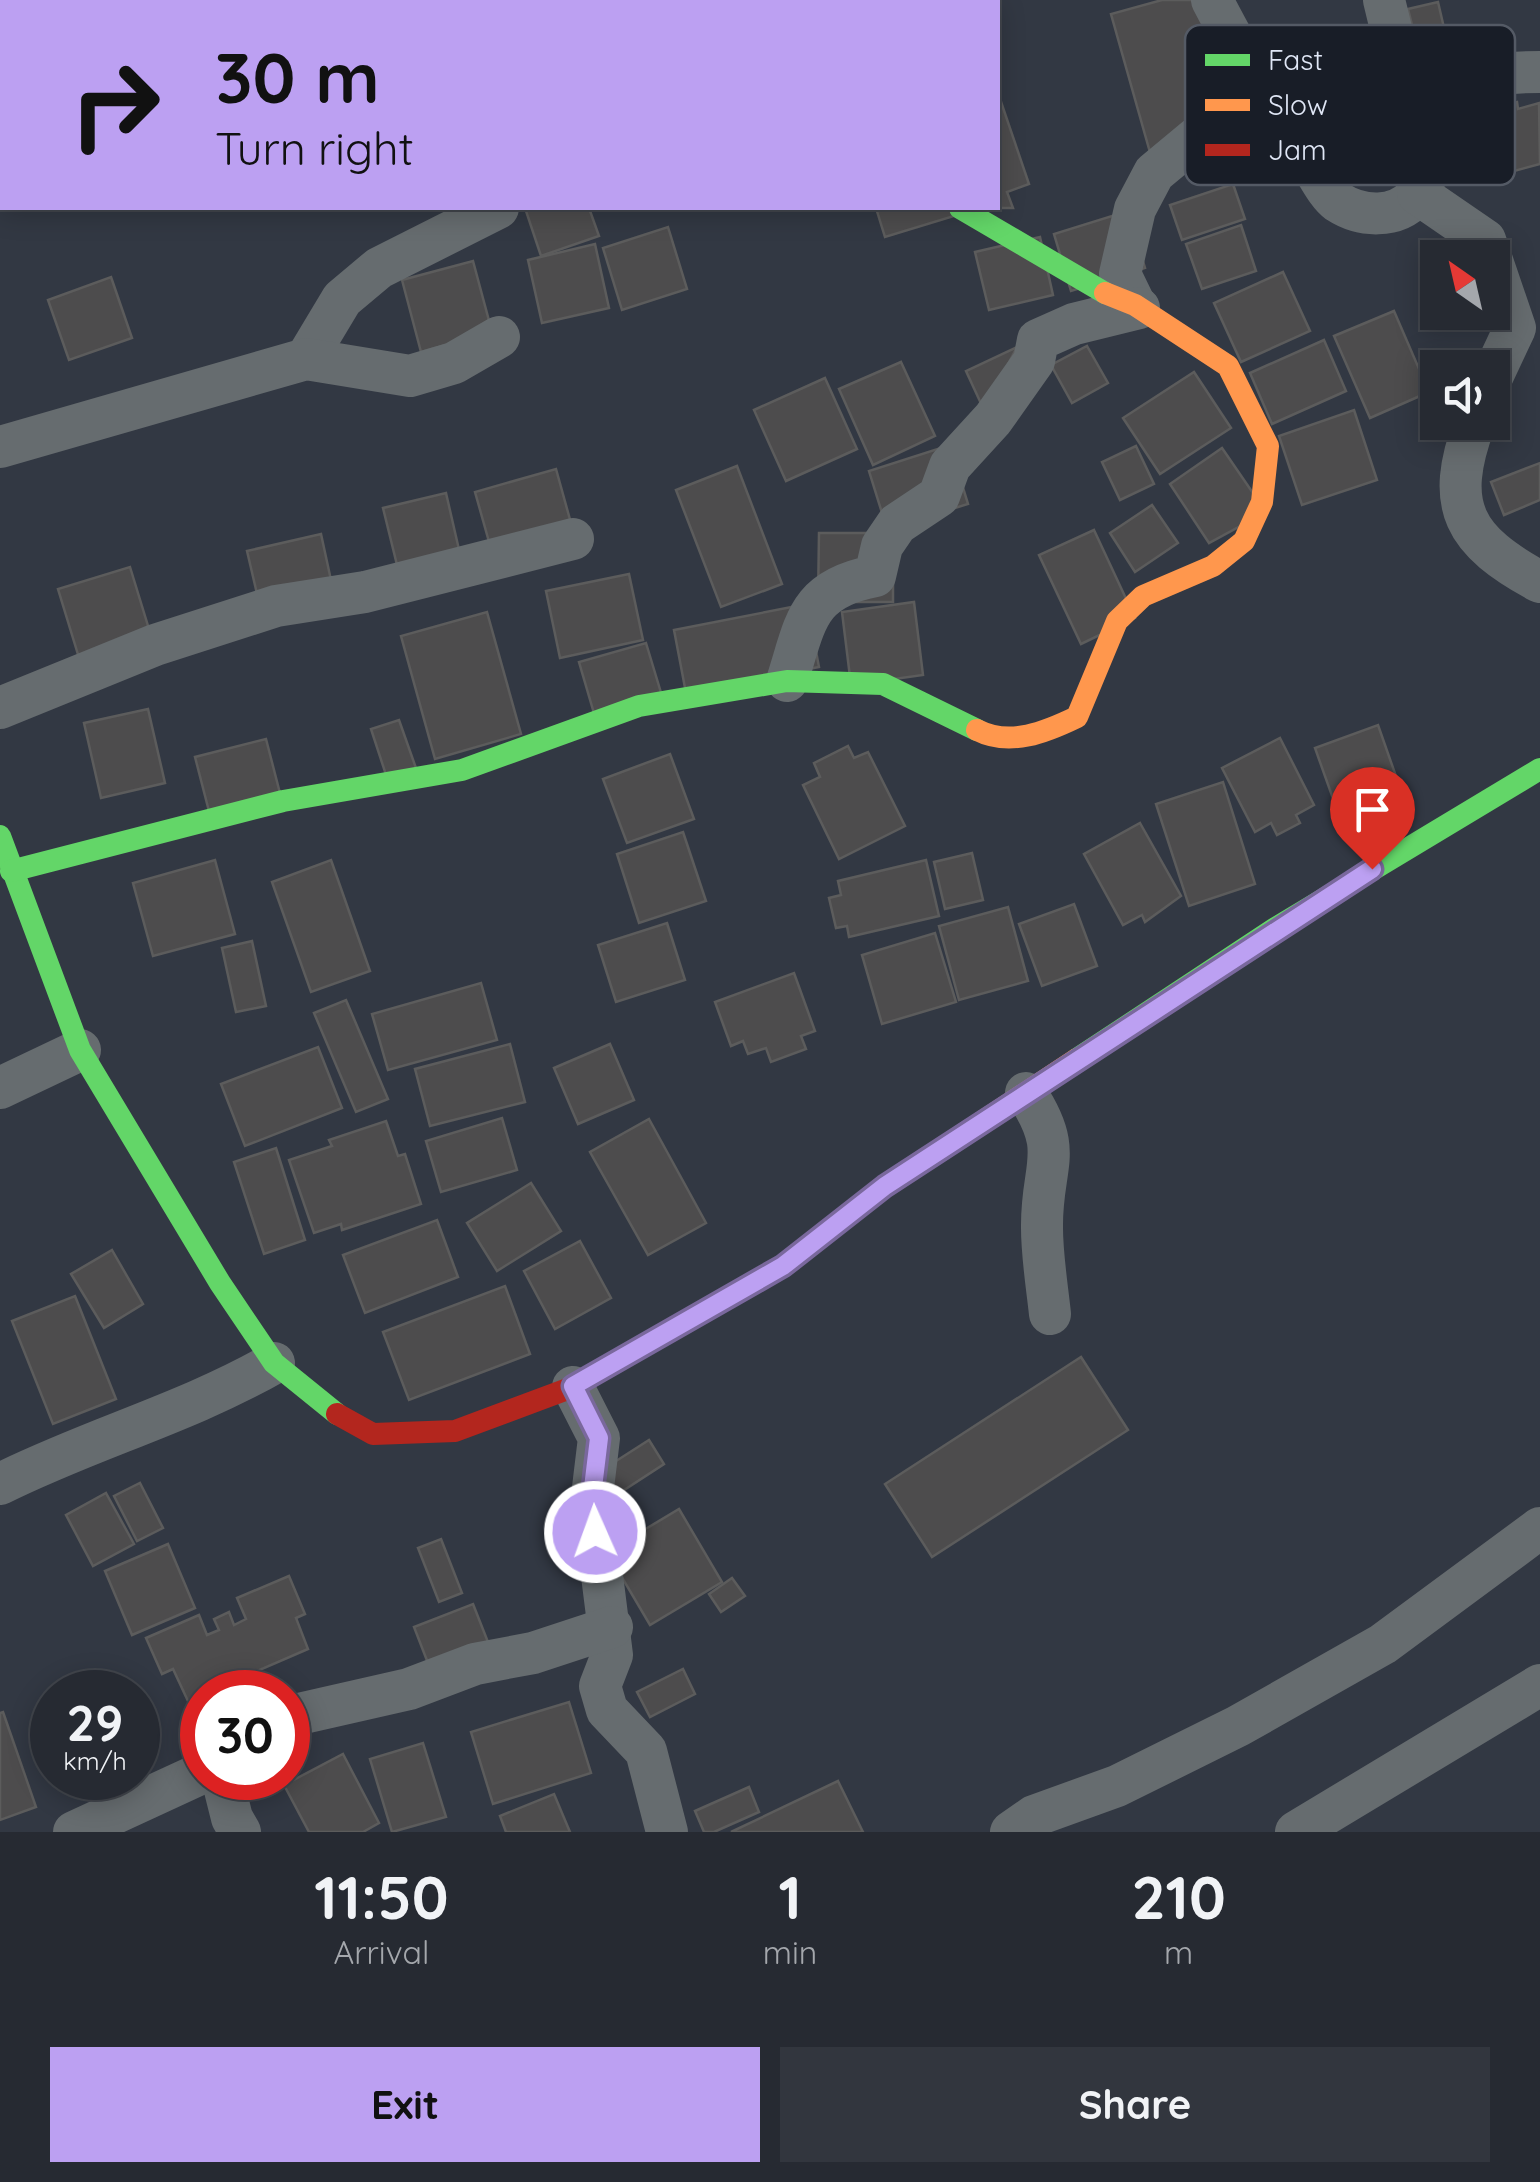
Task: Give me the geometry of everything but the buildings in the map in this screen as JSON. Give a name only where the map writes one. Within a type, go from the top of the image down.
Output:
[{"type":"street","points":[[1212,0],[1225,25]]},
{"type":"street","points":[[1384,0],[1390,25]]},
{"type":"street","points":[[1137,306],[1120,274],[1135,208],[1154,173],[1185,147]]},
{"type":"street","points":[[1325,185],[1336,201],[1370,216],[1406,207],[1422,185]]},
{"type":"street","points":[[1418,194],[1477,230],[1491,250],[1515,328],[1505,350]]},
{"type":"street","points":[[306,359],[342,298],[379,268],[494,210]]},
{"type":"street","points":[[10,871],[283,801],[462,770],[640,706],[787,681],[883,684],[990,737],[1041,735],[1077,717],[1117,622],[1143,596],[1212,566],[1244,542],[1262,502],[1268,446],[1228,366],[1137,306],[1094,290],[1010,234],[964,210]]},
{"type":"street","points":[[787,681],[807,620],[822,594],[852,580],[875,576],[882,546],[897,524],[939,496],[950,466],[993,419],[1034,361],[1038,340],[1074,324],[1137,306]]},
{"type":"street","points":[[0,447],[306,359],[410,376],[454,364],[498,337]]},
{"type":"street","points":[[1469,440],[1460,470],[1460,502],[1468,528],[1496,558],[1540,582]]},
{"type":"street","points":[[0,708],[155,645],[276,606],[366,592],[573,539]]},
{"type":"street","points":[[0,836],[80,1050],[220,1283],[274,1363],[321,1406],[373,1434],[455,1430],[573,1386],[783,1266],[885,1186],[1274,928],[1540,769]]},
{"type":"street","points":[[0,1088],[80,1050]]},
{"type":"street","points":[[1026,1093],[1044,1120],[1052,1146],[1042,1225],[1050,1314]]},
{"type":"street","points":[[0,1484],[74,1447],[230,1388],[274,1363]]},
{"type":"street","points":[[573,1386],[599,1438],[592,1496],[599,1566],[612,1627],[612,1655],[600,1686],[607,1710],[646,1751],[667,1832]]},
{"type":"street","points":[[1012,1832],[1034,1816],[1116,1786],[1221,1734],[1383,1644],[1540,1528]]},
{"type":"street","points":[[310,1712],[409,1688],[475,1664],[590,1637],[612,1627]]},
{"type":"street","points":[[1296,1832],[1540,1686]]},
{"type":"street","points":[[74,1832],[180,1783]]},
{"type":"street","points":[[228,1800],[240,1832]]},
{"type":"traffic: fast","points":[[963,210],[1105,293]]},
{"type":"traffic: fast","points":[[11,871],[283,801],[462,770],[639,706],[787,681],[883,684],[977,730]]},
{"type":"traffic: fast","points":[[1077,1059],[1274,929],[1540,769]]},
{"type":"traffic: fast","points":[[0,836],[80,1050],[220,1283],[274,1363],[337,1414]]},
{"type":"traffic: slow","points":[[977,730],[1015,737],[1077,717],[1117,621],[1143,596],[1213,566],[1244,541],[1262,502],[1268,446],[1228,366],[1135,305],[1105,293]]},
{"type":"traffic: slow","points":[[703,1312],[783,1266],[885,1186],[1077,1059]]},
{"type":"traffic: jam","points":[[337,1414],[373,1434],[455,1431],[573,1387],[703,1312]]},
{"type":"route","points":[[595,1532],[592,1496],[599,1438],[573,1386],[783,1266],[885,1186],[1274,928],[1372,869]]}]
